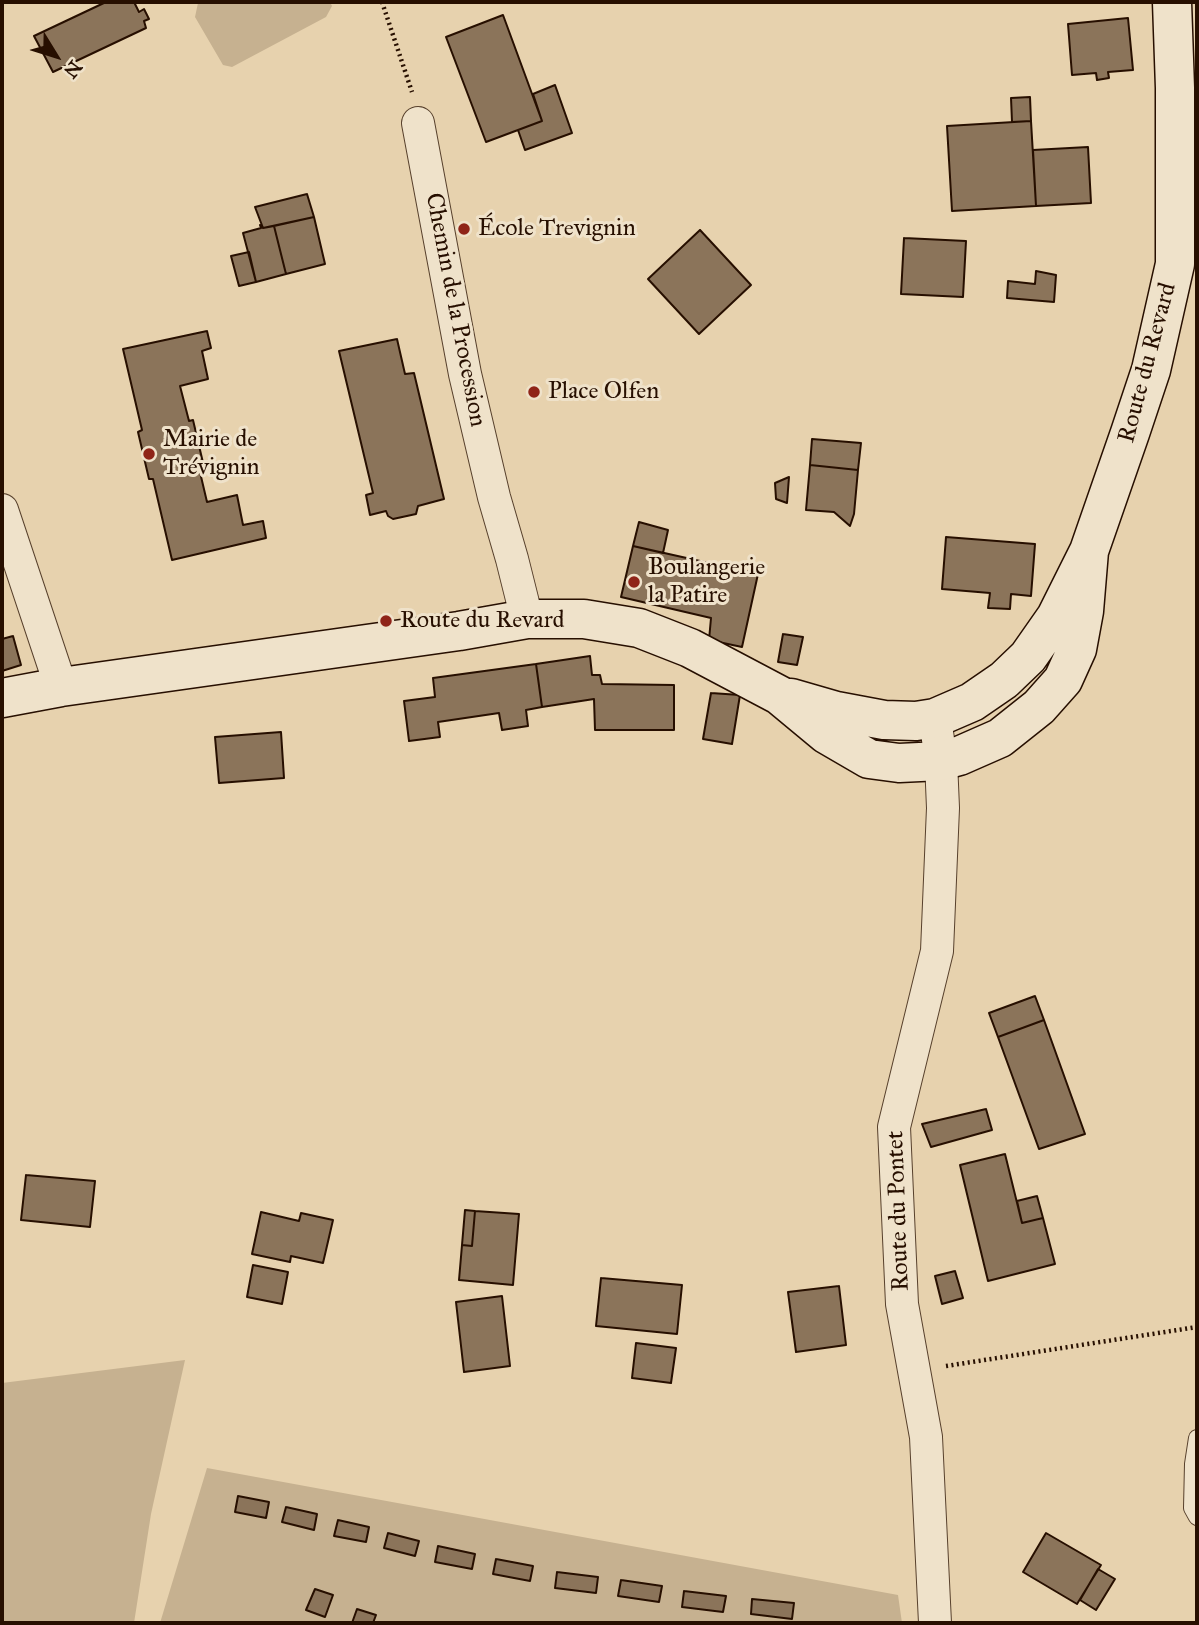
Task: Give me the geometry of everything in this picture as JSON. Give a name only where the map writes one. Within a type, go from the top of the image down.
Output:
[{"type":"main road","name":"Route du Revard","points":[[779,695],[836,711],[884,720],[916,721],[935,718],[972,702],[1004,680],[1028,657],[1056,617],[1089,551],[1151,370],[1175,264],[1172,2]]},
{"type":"main road","name":"Route du Revard","points":[[2,698],[527,619],[584,619],[639,628],[690,648],[779,695],[826,734],[869,759],[899,763],[941,761],[1000,738],[1039,707],[1063,680],[1077,649],[1084,611],[1089,551]]},
{"type":"street","name":"Chemin de la Procession","points":[[418,123],[465,374],[527,619]]},
{"type":"street","points":[[2,510],[61,687]]},
{"type":"street","name":"Route du Pontet","points":[[935,718],[941,761],[943,808],[937,951],[894,1127],[902,1304],[926,1437],[935,1623]]},
{"type":"lane","points":[[1197,1438],[1193,1464],[1192,1508],[1197,1517]]},
{"type":"path","points":[[382,2],[412,91],[418,123]]},
{"type":"path","points":[[914,1371],[1197,1327]]},
{"type":"shaded area","points":[[200,2],[330,2],[332,6],[326,17],[232,67],[223,65],[195,17]]},
{"type":"shaded area","points":[[185,1360],[151,1514],[134,1623],[2,1623],[2,1383]]},
{"type":"shaded area","points":[[207,1468],[898,1595],[902,1623],[160,1623]]},
{"type":"building","points":[[106,2],[134,2],[139,12],[144,9],[149,19],[144,21],[146,28],[53,72],[34,36]]},
{"type":"building","points":[[503,15],[542,121],[486,142],[446,37]]},
{"type":"building","points":[[1128,18],[1133,70],[1108,72],[1109,78],[1097,80],[1096,73],[1072,75],[1068,24]]},
{"type":"building","points":[[555,85],[572,133],[525,150],[518,130],[542,121],[533,94]]},
{"type":"building","points":[[1030,97],[1031,121],[1012,122],[1011,98]]},
{"type":"building","points":[[1031,121],[1036,206],[952,211],[947,126]]},
{"type":"building","points":[[1088,147],[1091,203],[1036,206],[1033,150]]},
{"type":"building","points":[[307,194],[314,217],[263,228],[255,207]]},
{"type":"building","points":[[314,217],[325,264],[286,274],[274,226]]},
{"type":"building","points":[[260,225],[263,228],[274,226],[286,274],[256,282],[243,233],[261,228]]},
{"type":"building","points":[[700,230],[751,285],[699,334],[648,279]]},
{"type":"building","points":[[904,238],[966,241],[963,297],[901,294]]},
{"type":"building","points":[[249,252],[256,282],[239,286],[231,256]]},
{"type":"building","points":[[1036,271],[1056,275],[1054,302],[1007,298],[1008,281],[1035,284]]},
{"type":"building","points":[[207,331],[211,348],[202,351],[208,379],[180,386],[189,421],[193,420],[204,467],[199,468],[207,502],[237,495],[243,525],[263,521],[266,538],[172,560],[153,479],[149,479],[138,432],[142,430],[123,349]]},
{"type":"building","points":[[397,339],[405,374],[414,373],[444,499],[418,506],[416,514],[393,519],[386,511],[370,515],[366,495],[373,493],[339,351]]},
{"type":"building","points":[[812,439],[861,443],[858,470],[810,465]]},
{"type":"building","points":[[810,465],[858,470],[854,514],[850,526],[834,512],[806,510]]},
{"type":"building","points":[[789,477],[787,503],[776,499],[775,483]]},
{"type":"building","points":[[639,522],[668,530],[663,553],[633,546]]},
{"type":"building","points":[[946,537],[1035,544],[1031,596],[1011,594],[1010,609],[988,608],[990,593],[942,589]]},
{"type":"building","points":[[633,546],[758,574],[742,647],[709,640],[711,618],[621,597]]},
{"type":"building","points":[[783,634],[803,637],[797,665],[778,662]]},
{"type":"building","points":[[13,636],[21,665],[2,671],[2,639]]},
{"type":"building","points":[[590,656],[592,675],[600,675],[602,684],[674,685],[674,730],[595,730],[594,699],[542,707],[536,664]]},
{"type":"building","points":[[536,664],[542,707],[526,710],[528,726],[502,730],[499,713],[438,722],[440,737],[409,741],[404,701],[435,697],[433,678]]},
{"type":"building","points":[[711,693],[740,695],[732,744],[703,739]]},
{"type":"building","points":[[281,732],[284,778],[219,783],[215,737]]},
{"type":"building","points":[[1035,996],[1044,1020],[998,1037],[989,1013]]},
{"type":"building","points":[[1044,1020],[1085,1134],[1039,1149],[998,1037]]},
{"type":"building","points":[[986,1109],[992,1130],[931,1147],[922,1124]]},
{"type":"building","points":[[1005,1154],[1022,1223],[1043,1218],[1055,1264],[988,1281],[960,1165]]},
{"type":"building","points":[[26,1175],[95,1181],[90,1227],[21,1220]]},
{"type":"building","points":[[1037,1196],[1043,1218],[1022,1223],[1017,1201]]},
{"type":"building","points":[[465,1210],[475,1211],[472,1246],[462,1245]]},
{"type":"building","points":[[475,1211],[519,1214],[513,1285],[459,1280],[462,1245],[472,1246]]},
{"type":"building","points":[[261,1212],[299,1221],[301,1213],[333,1220],[323,1263],[291,1256],[290,1262],[252,1254]]},
{"type":"building","points":[[253,1265],[288,1272],[282,1304],[247,1297]]},
{"type":"building","points":[[955,1271],[963,1298],[942,1304],[935,1276]]},
{"type":"building","points":[[601,1278],[682,1285],[677,1334],[596,1326]]},
{"type":"building","points":[[839,1286],[846,1345],[796,1352],[788,1292]]},
{"type":"building","points":[[502,1296],[510,1366],[464,1372],[456,1302]]},
{"type":"building","points":[[636,1343],[676,1348],[671,1383],[632,1378]]},
{"type":"building","points":[[238,1496],[269,1502],[266,1518],[235,1512]]},
{"type":"building","points":[[286,1507],[317,1514],[314,1530],[282,1522]]},
{"type":"building","points":[[338,1520],[369,1527],[366,1542],[334,1536]]},
{"type":"building","points":[[388,1533],[419,1541],[415,1556],[384,1548]]},
{"type":"building","points":[[1046,1533],[1101,1565],[1077,1604],[1023,1572]]},
{"type":"building","points":[[438,1546],[475,1554],[472,1569],[435,1562]]},
{"type":"building","points":[[496,1559],[533,1566],[530,1581],[493,1574]]},
{"type":"building","points":[[1098,1569],[1115,1579],[1096,1610],[1080,1600]]},
{"type":"building","points":[[557,1572],[598,1577],[596,1593],[555,1588]]},
{"type":"building","points":[[621,1580],[662,1586],[659,1602],[618,1596]]},
{"type":"building","points":[[315,1589],[333,1595],[325,1617],[306,1610]]},
{"type":"building","points":[[684,1591],[726,1596],[723,1612],[682,1607]]},
{"type":"building","points":[[752,1599],[794,1603],[792,1619],[751,1614]]},
{"type":"building","points":[[357,1609],[376,1615],[373,1623],[352,1623]]},
{"type":"place","name":"École Trevignin","points":[[464,229]]},
{"type":"place","name":"Place Olfen","points":[[534,392]]},
{"type":"place","name":"Mairie de Trévignin","points":[[149,454]]},
{"type":"place","name":"Boulangerie la Patire","points":[[634,582]]},
{"type":"place","name":"Route du Revard","points":[[386,621]]}]
